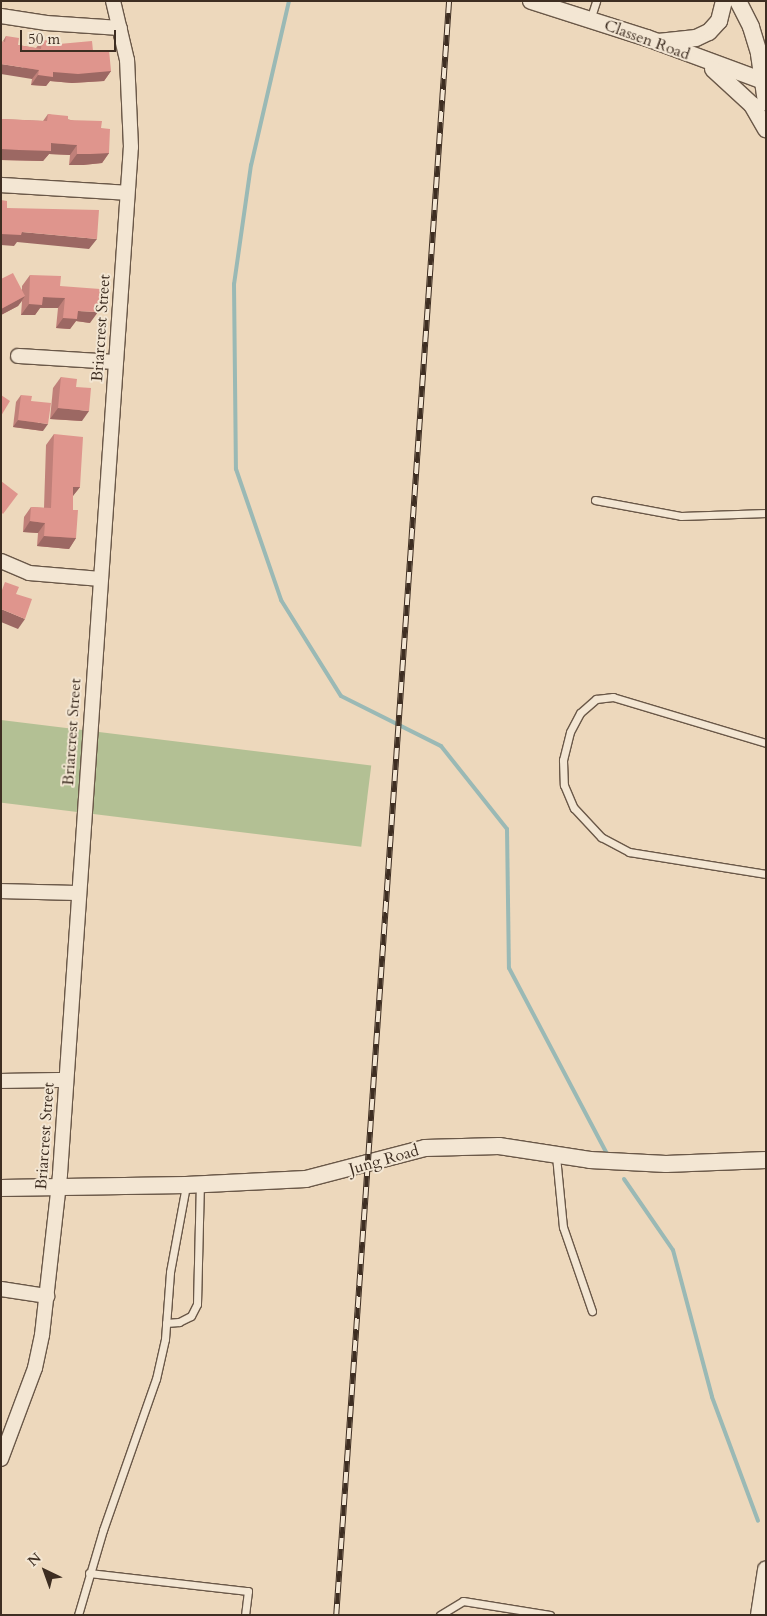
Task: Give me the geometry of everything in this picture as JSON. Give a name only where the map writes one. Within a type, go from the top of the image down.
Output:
[{"type":"street","name":"Briarcrest Street","points":[[1,1459],[35,1368],[47,1296],[59,1188],[127,194],[131,103],[120,28],[113,1]]},
{"type":"street","name":"Classen Road","points":[[531,1],[657,42],[703,61],[764,81]]},
{"type":"street","points":[[657,42],[696,38],[709,32],[719,21],[724,1]]},
{"type":"street","points":[[738,1],[751,27],[764,81],[766,102]]},
{"type":"street","points":[[1,16],[46,23],[120,28]]},
{"type":"street","points":[[703,61],[737,89],[766,129]]},
{"type":"street","points":[[1,185],[127,194]]},
{"type":"street","points":[[18,356],[116,362]]},
{"type":"street","points":[[1,561],[30,573],[100,580]]},
{"type":"street","points":[[1,891],[79,893]]},
{"type":"street","points":[[1,1081],[66,1080]]},
{"type":"street","name":"Jung Road","points":[[1,1188],[193,1185],[306,1179],[426,1148],[499,1146],[556,1155],[666,1164],[766,1160]]},
{"type":"street","points":[[1,1289],[47,1296]]},
{"type":"street","points":[[759,1615],[766,1570]]},
{"type":"lane","points":[[590,20],[596,1]]},
{"type":"lane","points":[[595,500],[681,516],[766,513]]},
{"type":"lane","points":[[766,743],[613,697],[596,699],[580,713],[570,732],[563,760],[564,785],[574,808],[601,837],[629,852],[766,874]]},
{"type":"lane","points":[[556,1155],[563,1227],[592,1311]]},
{"type":"lane","points":[[78,1615],[89,1573],[156,1379],[166,1322],[170,1272],[193,1185]]},
{"type":"lane","points":[[166,1322],[179,1322],[191,1316],[197,1304],[193,1185]]},
{"type":"lane","points":[[89,1573],[248,1591],[245,1615]]},
{"type":"lane","points":[[440,1615],[463,1601],[550,1615]]},
{"type":"green space","points":[[1,720],[371,765],[361,847],[1,803]]},
{"type":"building","points":[[6,36],[19,38],[18,45],[41,49],[42,40],[59,42],[59,44],[92,41],[93,51],[109,50],[111,71],[78,74],[53,72],[53,77],[38,75],[39,70],[1,64],[1,41],[5,42]]},
{"type":"building","points":[[48,114],[68,116],[68,120],[102,121],[101,128],[110,129],[109,153],[77,154],[77,145],[51,143],[51,151],[1,149],[2,119],[47,121]]},
{"type":"building","points":[[1,200],[7,201],[7,208],[99,210],[97,239],[22,232],[21,235],[1,234]]},
{"type":"building","points":[[13,273],[25,296],[1,309],[1,279]]},
{"type":"building","points":[[30,275],[61,276],[60,286],[100,289],[98,312],[78,311],[77,319],[63,318],[65,298],[43,297],[42,305],[29,304]]},
{"type":"building","points":[[61,377],[77,379],[76,387],[91,388],[89,411],[58,408]]},
{"type":"building","points":[[1,395],[10,401],[1,416]]},
{"type":"building","points":[[21,395],[32,396],[31,401],[51,403],[48,424],[18,420]]},
{"type":"building","points":[[54,434],[83,437],[80,487],[73,487],[73,510],[78,510],[76,538],[44,536],[45,523],[30,521],[31,507],[51,508]]},
{"type":"building","points":[[1,481],[18,494],[3,514],[1,512]]},
{"type":"building","points":[[5,582],[19,587],[16,594],[32,599],[25,619],[1,609],[1,590]]},
{"type":"waterway","points":[[289,1],[251,165],[234,284],[236,469],[281,600],[341,696],[441,746],[507,829],[509,968],[607,1154]]},
{"type":"waterway","points":[[624,1179],[673,1250],[712,1397],[758,1521]]},
{"type":"railway","points":[[336,1615],[449,1]]}]
